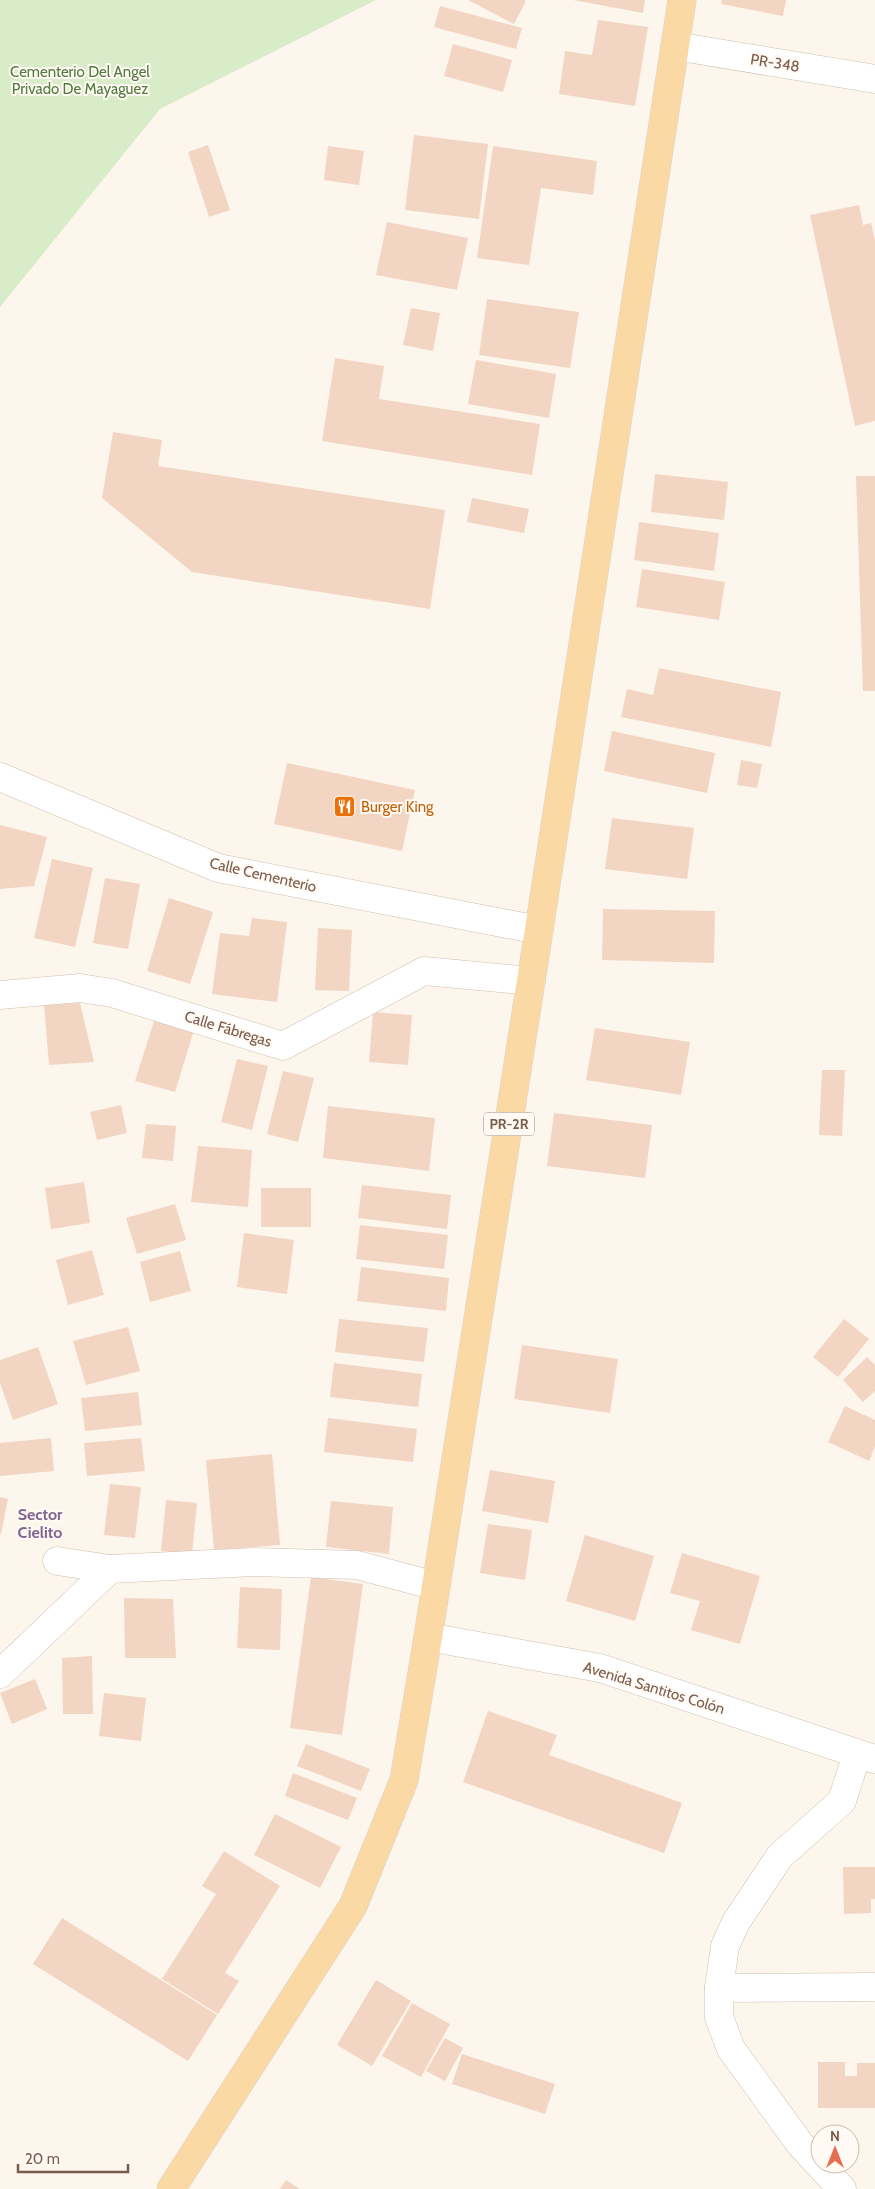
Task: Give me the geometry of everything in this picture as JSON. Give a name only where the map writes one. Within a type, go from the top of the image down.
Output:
[{"type":"main road","name":"PR-2R","points":[[171,2189],[353,1906],[404,1780],[539,930],[682,0]]},
{"type":"street","name":"PR-348","points":[[675,46],[875,79]]},
{"type":"street","name":"Calle Cementerio","points":[[0,777],[218,868],[539,930]]},
{"type":"street","name":"Calle Fábregas","points":[[0,995],[80,988],[112,993],[283,1046],[424,971],[531,981]]},
{"type":"street","points":[[57,1561],[110,1570],[254,1562],[357,1565],[436,1586]]},
{"type":"street","points":[[0,1674],[110,1570]]},
{"type":"street","name":"Avenida Santitos Colón","points":[[428,1637],[600,1668],[866,1757]]},
{"type":"street","points":[[842,2189],[800,2144],[731,2049],[719,2017],[719,1988],[725,1946],[736,1922],[780,1856],[842,1801],[866,1757]]},
{"type":"street","points":[[719,1988],[875,1987]]},
{"type":"green space","name":"Cementerio Del Angel Privado De Mayaguez","points":[[0,0],[376,0],[160,109],[0,307]]},
{"type":"building","points":[[468,0],[524,0],[526,1],[514,24]]},
{"type":"building","points":[[573,0],[645,0],[643,13]]},
{"type":"building","points":[[722,0],[786,0],[783,16],[721,4]]},
{"type":"building","points":[[440,6],[522,28],[516,49],[434,27]]},
{"type":"building","points":[[598,20],[648,27],[635,106],[559,94],[565,51],[592,55]]},
{"type":"building","points":[[453,44],[512,60],[503,92],[444,76]]},
{"type":"building","points":[[414,135],[488,144],[479,219],[405,210]]},
{"type":"building","points":[[208,145],[230,210],[209,217],[188,152]]},
{"type":"building","points":[[328,146],[364,151],[359,185],[324,180]]},
{"type":"building","points":[[493,146],[597,161],[593,195],[541,188],[529,265],[477,258]]},
{"type":"building","points":[[859,205],[863,225],[871,223],[875,240],[875,421],[855,426],[810,215]]},
{"type":"building","points":[[387,222],[468,238],[457,290],[376,275]]},
{"type":"building","points":[[487,299],[579,312],[570,368],[479,355]]},
{"type":"building","points":[[411,308],[440,313],[433,351],[403,345]]},
{"type":"building","points":[[335,358],[384,366],[379,399],[540,424],[532,475],[322,441]]},
{"type":"building","points":[[476,360],[556,374],[549,418],[468,404]]},
{"type":"building","points":[[113,432],[162,440],[158,466],[445,510],[430,609],[192,572],[102,498]]},
{"type":"building","points":[[655,474],[728,482],[724,520],[651,512]]},
{"type":"building","points":[[856,476],[875,476],[875,691],[863,691]]},
{"type":"building","points":[[472,498],[529,509],[524,533],[467,522]]},
{"type":"building","points":[[639,522],[719,533],[714,571],[634,560]]},
{"type":"building","points":[[642,569],[725,582],[719,620],[636,607]]},
{"type":"building","points":[[659,668],[781,692],[771,747],[621,717],[627,689],[653,695]]},
{"type":"building","points":[[612,731],[715,753],[707,793],[604,771]]},
{"type":"building","points":[[741,760],[762,764],[757,788],[737,785]]},
{"type":"building","name":"Burger King","points":[[287,763],[415,790],[402,851],[274,824]]},
{"type":"building","points":[[612,818],[694,828],[687,879],[605,869]]},
{"type":"building","points":[[0,825],[47,837],[34,886],[0,889]]},
{"type":"building","points":[[52,859],[93,868],[75,947],[34,938]]},
{"type":"building","points":[[105,878],[140,884],[128,949],[93,943]]},
{"type":"building","points":[[169,898],[213,912],[190,984],[147,971]]},
{"type":"building","points":[[603,909],[715,911],[714,963],[602,960]]},
{"type":"building","points":[[252,918],[287,922],[277,1002],[212,994],[220,933],[249,936]]},
{"type":"building","points":[[318,928],[352,930],[349,991],[315,990]]},
{"type":"building","points":[[80,1003],[94,1062],[49,1065],[44,1005]]},
{"type":"building","points":[[373,1012],[412,1015],[408,1065],[369,1062]]},
{"type":"building","points":[[155,1018],[194,1030],[175,1092],[135,1081]]},
{"type":"building","points":[[595,1028],[690,1042],[681,1095],[586,1080]]},
{"type":"building","points":[[237,1059],[268,1066],[252,1130],[221,1122]]},
{"type":"building","points":[[822,1070],[845,1070],[842,1136],[819,1135]]},
{"type":"building","points":[[283,1071],[314,1078],[298,1142],[267,1134]]},
{"type":"building","points":[[121,1105],[127,1133],[97,1140],[90,1112]]},
{"type":"building","points":[[328,1106],[435,1118],[429,1171],[323,1158]]},
{"type":"building","points":[[554,1113],[652,1125],[645,1178],[547,1166]]},
{"type":"building","points":[[146,1124],[176,1126],[173,1161],[142,1158]]},
{"type":"building","points":[[198,1146],[252,1150],[248,1207],[191,1202]]},
{"type":"building","points":[[84,1182],[90,1223],[51,1229],[45,1188]]},
{"type":"building","points":[[362,1185],[451,1195],[447,1229],[358,1218]]},
{"type":"building","points":[[261,1188],[311,1188],[311,1227],[261,1227]]},
{"type":"building","points":[[175,1204],[186,1240],[137,1254],[126,1218]]},
{"type":"building","points":[[360,1225],[448,1235],[444,1269],[356,1259]]},
{"type":"building","points":[[244,1233],[294,1240],[287,1294],[237,1287]]},
{"type":"building","points":[[92,1250],[104,1295],[68,1305],[56,1260]]},
{"type":"building","points":[[180,1251],[191,1291],[150,1302],[140,1262]]},
{"type":"building","points":[[361,1267],[449,1278],[446,1311],[357,1301]]},
{"type":"building","points":[[339,1319],[428,1328],[424,1362],[335,1352]]},
{"type":"building","points":[[844,1319],[869,1339],[838,1377],[813,1357]]},
{"type":"building","points":[[128,1327],[140,1371],[86,1385],[73,1341]]},
{"type":"building","points":[[522,1345],[618,1359],[610,1413],[514,1399]]},
{"type":"building","points":[[38,1347],[58,1404],[13,1420],[0,1383],[0,1360]]},
{"type":"building","points":[[867,1357],[875,1365],[875,1391],[863,1402],[843,1380]]},
{"type":"building","points":[[334,1363],[422,1374],[418,1407],[330,1397]]},
{"type":"building","points":[[138,1392],[142,1425],[85,1431],[81,1398]]},
{"type":"building","points":[[845,1406],[875,1420],[875,1447],[869,1461],[828,1442]]},
{"type":"building","points":[[328,1418],[417,1429],[413,1462],[324,1452]]},
{"type":"building","points":[[51,1438],[54,1471],[0,1476],[0,1443]]},
{"type":"building","points":[[141,1438],[145,1471],[87,1476],[84,1443]]},
{"type":"building","points":[[272,1454],[280,1545],[214,1550],[206,1460]]},
{"type":"building","points":[[490,1470],[555,1481],[548,1523],[482,1511]]},
{"type":"building","points":[[110,1484],[141,1487],[135,1538],[104,1535]]},
{"type":"building","points":[[0,1497],[8,1499],[1,1534],[0,1534]]},
{"type":"building","points":[[166,1500],[197,1503],[192,1554],[161,1551]]},
{"type":"building","points":[[331,1501],[393,1507],[389,1554],[326,1547]]},
{"type":"building","points":[[488,1524],[532,1530],[525,1580],[480,1573]]},
{"type":"building","points":[[585,1535],[654,1556],[635,1621],[566,1601]]},
{"type":"building","points":[[682,1553],[760,1576],[740,1644],[691,1630],[700,1601],[670,1593]]},
{"type":"building","points":[[311,1577],[363,1584],[342,1735],[290,1728]]},
{"type":"building","points":[[240,1587],[282,1589],[280,1650],[237,1648]]},
{"type":"building","points":[[124,1598],[173,1599],[176,1658],[125,1658]]},
{"type":"building","points":[[92,1656],[93,1714],[63,1714],[62,1658]]},
{"type":"building","points":[[35,1679],[47,1709],[12,1724],[0,1693]]},
{"type":"building","points":[[104,1693],[146,1698],[141,1741],[99,1736]]},
{"type":"building","points":[[488,1711],[557,1735],[549,1755],[682,1803],[664,1853],[463,1782]]},
{"type":"building","points":[[306,1744],[370,1769],[361,1791],[297,1766]]},
{"type":"building","points":[[293,1773],[357,1798],[348,1820],[285,1796]]},
{"type":"building","points":[[275,1814],[341,1847],[320,1888],[254,1855]]},
{"type":"building","points":[[224,1851],[280,1886],[225,1973],[239,1981],[218,2014],[162,1979],[216,1894],[202,1886]]},
{"type":"building","points":[[843,1867],[875,1867],[875,1899],[871,1899],[871,1913],[844,1914]]},
{"type":"building","points":[[62,1918],[217,2015],[188,2061],[33,1964]]},
{"type":"building","points":[[376,1980],[411,2001],[372,2066],[337,2045]]},
{"type":"building","points":[[412,2003],[450,2024],[421,2077],[382,2056]]},
{"type":"building","points":[[445,2038],[463,2048],[445,2081],[426,2071]]},
{"type":"building","points":[[462,2054],[555,2084],[545,2114],[452,2084]]},
{"type":"building","points":[[818,2062],[845,2062],[845,2076],[857,2076],[857,2063],[875,2063],[875,2108],[818,2108]]},
{"type":"building","points":[[286,2180],[300,2189],[280,2189]]},
{"type":"place","name":"Burger King","points":[[345,807]]},
{"type":"district","name":"Sector Cielito","points":[[40,1523]]}]
